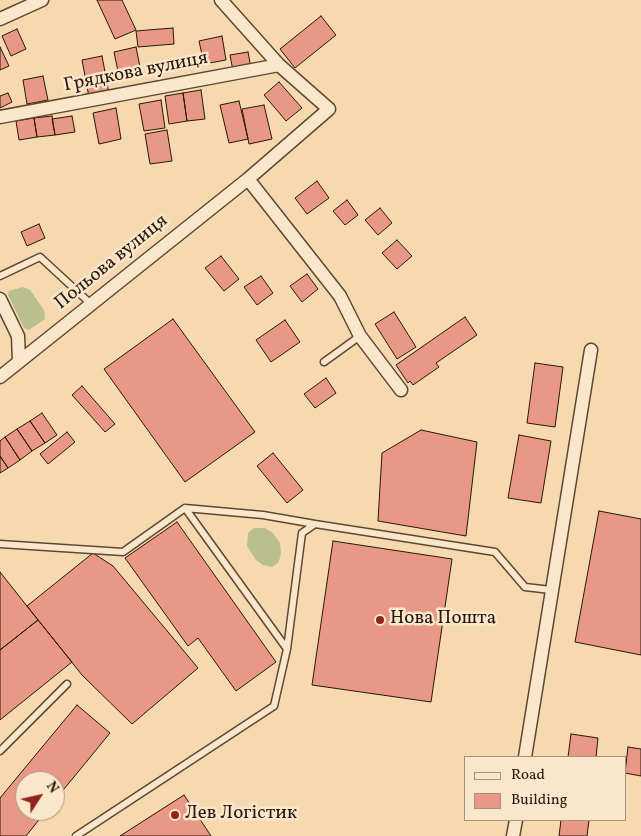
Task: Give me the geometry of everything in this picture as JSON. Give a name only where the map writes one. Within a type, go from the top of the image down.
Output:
[{"type":"street","points":[[0,19],[42,0]]},
{"type":"street","points":[[221,0],[279,65]]},
{"type":"street","name":"Польова вулиця","points":[[0,377],[248,179],[329,109],[279,65]]},
{"type":"street","name":"Грядкова вулиця","points":[[0,117],[279,65]]},
{"type":"street","points":[[248,179],[340,296],[360,336],[402,390]]},
{"type":"street","points":[[0,299],[18,336],[19,361]]},
{"type":"street","points":[[525,756],[591,350]]},
{"type":"street","points":[[513,836],[516,821]]},
{"type":"lane","points":[[0,276],[40,257],[91,304]]},
{"type":"lane","points":[[324,362],[360,336]]},
{"type":"lane","points":[[0,544],[123,552],[185,508],[263,515],[495,552],[525,586],[551,590]]},
{"type":"lane","points":[[185,508],[287,649]]},
{"type":"lane","points":[[76,836],[274,706],[287,649],[302,533],[315,524]]},
{"type":"lane","points":[[0,751],[66,684]]},
{"type":"green space","points":[[23,287],[30,290],[44,310],[45,319],[29,330],[24,328],[8,295],[9,291]]},
{"type":"green space","points":[[254,528],[265,528],[273,533],[280,543],[279,562],[272,567],[263,565],[256,560],[247,546],[248,533]]},
{"type":"building","points":[[97,0],[122,0],[136,30],[115,39]]},
{"type":"building","points":[[321,16],[336,35],[295,68],[280,49]]},
{"type":"building","points":[[173,28],[174,44],[138,47],[136,31]]},
{"type":"building","points":[[17,29],[26,49],[11,56],[2,36]]},
{"type":"building","points":[[222,36],[226,60],[204,64],[199,41]]},
{"type":"building","points":[[0,47],[9,66],[0,70]]},
{"type":"building","points":[[136,47],[141,72],[119,76],[114,52]]},
{"type":"building","points":[[248,52],[251,68],[233,71],[230,55]]},
{"type":"building","points":[[102,56],[109,93],[89,97],[82,60]]},
{"type":"building","points":[[43,76],[48,100],[27,104],[23,80]]},
{"type":"building","points":[[279,82],[302,108],[286,121],[264,95]]},
{"type":"building","points":[[201,90],[205,119],[187,121],[183,93]]},
{"type":"building","points":[[8,93],[12,102],[0,108],[0,96]]},
{"type":"building","points":[[183,93],[187,121],[169,124],[165,96]]},
{"type":"building","points":[[161,100],[165,128],[144,131],[139,104]]},
{"type":"building","points":[[239,101],[248,139],[229,143],[220,105]]},
{"type":"building","points":[[264,105],[272,139],[249,144],[242,109]]},
{"type":"building","points":[[116,108],[121,139],[99,144],[93,113]]},
{"type":"building","points":[[52,116],[55,135],[37,137],[34,118]]},
{"type":"building","points":[[72,116],[75,132],[55,135],[52,119]]},
{"type":"building","points":[[34,118],[37,137],[19,140],[16,121]]},
{"type":"building","points":[[167,130],[172,161],[150,164],[145,134]]},
{"type":"building","points":[[317,181],[329,198],[307,214],[295,198]]},
{"type":"building","points":[[347,200],[358,215],[345,225],[333,211]]},
{"type":"building","points":[[380,208],[392,223],[378,235],[365,220]]},
{"type":"building","points":[[39,224],[45,238],[27,246],[21,232]]},
{"type":"building","points":[[397,240],[412,256],[397,269],[382,253]]},
{"type":"building","points":[[221,256],[239,279],[224,291],[205,268]]},
{"type":"building","points":[[307,274],[318,289],[302,302],[290,286]]},
{"type":"building","points":[[261,276],[273,293],[257,305],[244,287]]},
{"type":"building","points":[[394,312],[416,347],[397,359],[375,324]]},
{"type":"building","points":[[465,317],[477,335],[436,363],[439,367],[413,385],[410,381],[408,383],[396,365]]},
{"type":"building","points":[[173,319],[255,432],[185,482],[104,369]]},
{"type":"building","points":[[285,320],[300,342],[271,362],[256,340]]},
{"type":"building","points":[[535,363],[563,367],[555,427],[527,423]]},
{"type":"building","points":[[326,378],[336,393],[315,408],[304,394]]},
{"type":"building","points":[[82,386],[115,424],[105,432],[72,395]]},
{"type":"building","points":[[42,413],[57,435],[45,443],[30,421]]},
{"type":"building","points":[[30,421],[45,443],[32,451],[17,429]]},
{"type":"building","points":[[17,429],[32,451],[20,460],[5,437]]},
{"type":"building","points":[[421,430],[477,442],[466,536],[378,521],[382,453]]},
{"type":"building","points":[[67,432],[75,442],[48,464],[40,454]]},
{"type":"building","points":[[519,435],[551,441],[541,503],[508,498]]},
{"type":"building","points":[[5,437],[20,460],[8,468],[0,456],[0,441]]},
{"type":"building","points":[[273,453],[303,490],[287,503],[257,466]]},
{"type":"building","points":[[0,456],[8,468],[0,473]]},
{"type":"building","points":[[599,511],[641,519],[641,655],[575,642]]},
{"type":"building","points":[[177,522],[276,662],[236,691],[198,638],[188,646],[125,558]]},
{"type":"building","points":[[333,541],[452,559],[431,702],[312,685]]},
{"type":"building","points":[[93,553],[113,566],[198,668],[132,724],[82,675],[27,606]]},
{"type":"building","points":[[0,572],[38,620],[0,650]]},
{"type":"building","points":[[38,620],[72,662],[0,720],[0,650]]},
{"type":"building","points":[[77,705],[110,733],[65,788],[65,771],[22,771]]},
{"type":"building","points":[[571,734],[598,738],[596,756],[568,756]]},
{"type":"building","points":[[628,747],[641,749],[641,776],[626,773]]},
{"type":"building","points":[[15,780],[15,821],[38,821],[26,836],[0,836],[0,798]]},
{"type":"building","name":"Лев Логістик","points":[[184,795],[211,836],[120,836]]},
{"type":"building","points":[[561,821],[589,821],[587,836],[559,836]]},
{"type":"place","name":"Нова Пошта","points":[[380,620]]},
{"type":"place","name":"Лев Логістик","points":[[175,815]]}]
